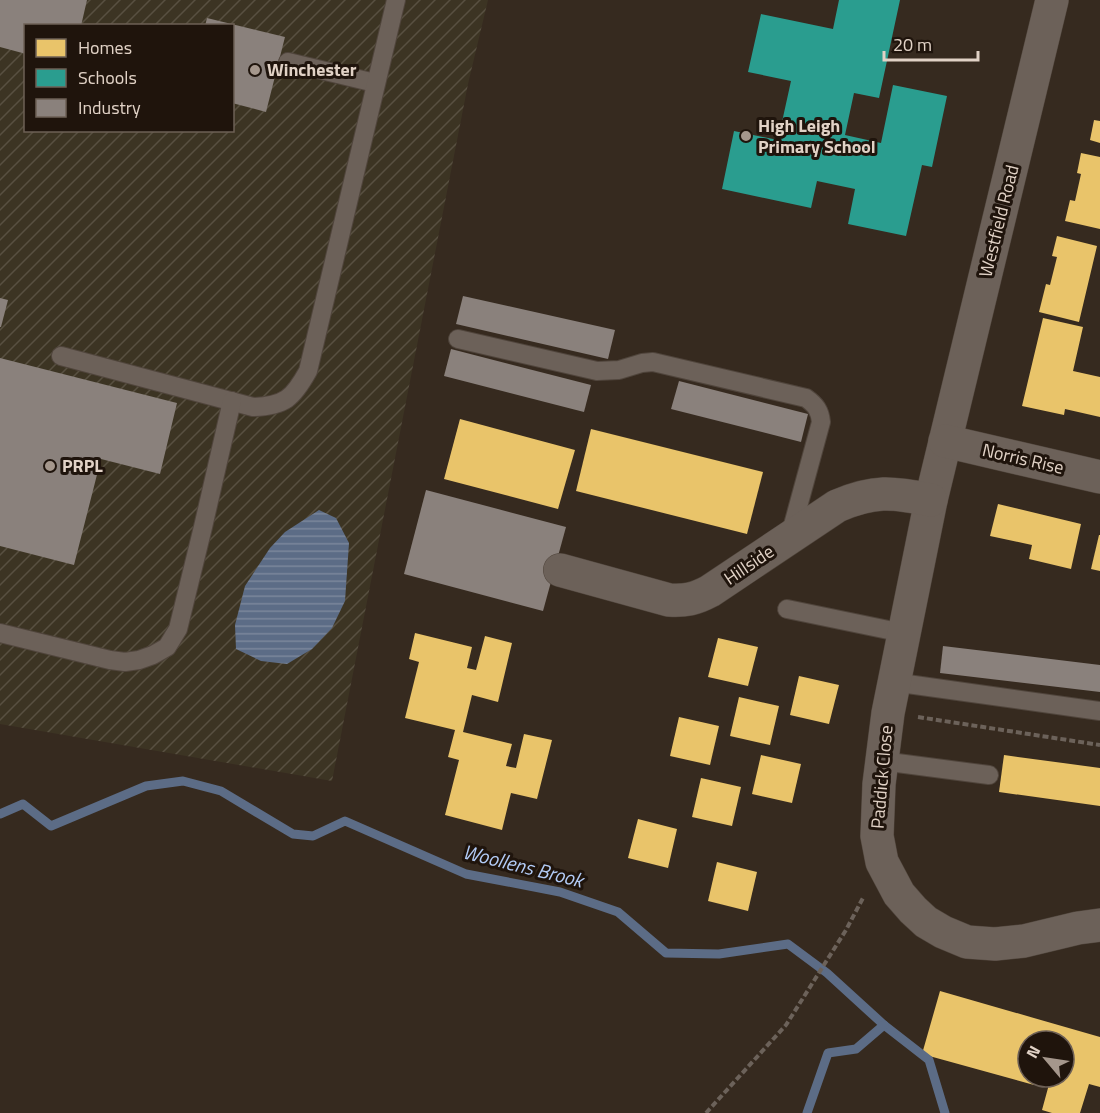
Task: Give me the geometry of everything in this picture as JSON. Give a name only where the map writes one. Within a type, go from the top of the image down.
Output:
[{"type":"street","name":"Westfield Road","points":[[945,441],[1052,0]]},
{"type":"street","name":"Norris Rise","points":[[945,441],[1100,477]]},
{"type":"street","name":"Paddick Close","points":[[945,441],[891,697],[879,784],[877,836],[882,862],[899,894],[913,910],[942,932],[967,942],[995,945],[1100,925]]},
{"type":"street","name":"Hillside","points":[[560,570],[669,600],[681,601],[696,598],[710,591],[837,506],[867,495],[905,494],[931,500]]},
{"type":"lane","points":[[61,356],[253,407],[271,406],[285,401],[297,389],[308,371],[396,0]]},
{"type":"lane","points":[[288,62],[375,83]]},
{"type":"lane","points":[[458,339],[597,371],[619,370],[653,362],[798,396],[812,402],[820,413],[821,422],[789,538]]},
{"type":"lane","points":[[0,633],[125,662],[153,655],[167,647],[178,629],[232,401]]},
{"type":"lane","points":[[787,609],[903,633]]},
{"type":"lane","points":[[891,697],[1100,711]]},
{"type":"lane","points":[[882,761],[989,775]]},
{"type":"path","points":[[891,697],[1100,745]]},
{"type":"path","points":[[706,1113],[786,1025],[846,930]]},
{"type":"shaded area","points":[[0,0],[488,0],[468,84],[332,781],[0,724]]},
{"type":"water","points":[[319,510],[336,518],[349,543],[345,601],[332,628],[312,649],[287,664],[261,661],[236,649],[235,625],[245,586],[270,548],[285,532]]},
{"type":"building: Homes","points":[[1094,120],[1100,121],[1100,143],[1090,140]]},
{"type":"building: Homes","points":[[1081,153],[1100,157],[1100,229],[1065,221],[1070,200],[1075,201],[1081,174],[1077,173]]},
{"type":"building: Homes","points":[[1057,236],[1097,246],[1079,322],[1039,312],[1046,284],[1050,285],[1057,257],[1052,256]]},
{"type":"building: Homes","points":[[1043,318],[1083,327],[1073,371],[1100,377],[1100,417],[1065,409],[1064,415],[1022,406]]},
{"type":"building: Homes","points":[[460,419],[575,450],[558,509],[444,479]]},
{"type":"building: Homes","points":[[591,429],[763,472],[747,534],[576,491]]},
{"type":"building: Homes","points":[[998,504],[1081,524],[1071,569],[1029,559],[1032,545],[990,536]]},
{"type":"building: Homes","points":[[1100,535],[1100,571],[1091,569]]},
{"type":"building: Homes","points":[[415,633],[472,647],[467,668],[476,670],[485,636],[512,643],[498,702],[472,695],[463,732],[512,744],[506,766],[516,768],[524,734],[552,740],[537,799],[511,793],[502,830],[445,815],[459,760],[448,757],[455,730],[405,718],[419,662],[409,659]]},
{"type":"building: Homes","points":[[718,638],[758,647],[748,686],[708,677]]},
{"type":"building: Homes","points":[[799,676],[839,685],[829,724],[790,715]]},
{"type":"building: Homes","points":[[739,697],[779,706],[770,745],[730,736]]},
{"type":"building: Homes","points":[[679,717],[719,726],[710,765],[670,756]]},
{"type":"building: Homes","points":[[761,755],[801,764],[792,803],[752,794]]},
{"type":"building: Homes","points":[[1004,755],[1100,768],[1100,806],[999,792]]},
{"type":"building: Homes","points":[[701,778],[741,787],[732,826],[692,817]]},
{"type":"building: Homes","points":[[638,819],[677,829],[668,868],[628,858]]},
{"type":"building: Homes","points":[[717,862],[757,872],[748,911],[708,901]]},
{"type":"building: Homes","points":[[940,991],[1072,1029],[1016,1029],[1016,1080],[922,1054]]},
{"type":"building: Homes","points":[[1076,1030],[1100,1037],[1100,1087],[1089,1084],[1080,1113],[1052,1113],[1042,1110],[1048,1089],[1076,1089]]},
{"type":"building: Schools","points":[[839,0],[900,0],[879,98],[854,93],[845,135],[881,143],[893,85],[947,96],[932,167],[922,165],[906,236],[848,224],[855,189],[817,181],[811,208],[722,189],[734,131],[778,140],[791,81],[748,72],[761,14],[833,29]]},
{"type":"building: Industry","points":[[0,0],[87,0],[81,24],[24,24],[24,53],[0,47]]},
{"type":"building: Industry","name":"Winchester","points":[[207,18],[232,24],[206,24]]},
{"type":"building: Industry","name":"Winchester","points":[[234,25],[285,37],[266,112],[234,104]]},
{"type":"building: Industry","points":[[463,296],[615,330],[608,359],[456,324]]},
{"type":"building: Industry","points":[[0,298],[8,300],[1,327],[0,327]]},
{"type":"building: Industry","points":[[451,349],[591,385],[584,412],[444,376]]},
{"type":"building: Industry","name":"PRPL","points":[[0,358],[177,403],[160,474],[101,459],[74,565],[0,546]]},
{"type":"building: Industry","points":[[679,381],[808,414],[801,442],[671,409]]},
{"type":"building: Industry","points":[[426,490],[566,527],[543,611],[404,574]]},
{"type":"building: Industry","points":[[943,646],[1100,665],[1100,692],[940,673]]},
{"type":"waterway","name":"Woollens Brook","points":[[0,814],[23,804],[51,826],[146,786],[183,781],[221,791],[293,834],[313,836],[345,821],[466,874],[560,892],[618,912],[666,953],[719,954],[788,944],[827,973],[884,1025],[929,1060],[945,1113]]},
{"type":"waterway","points":[[807,1113],[828,1053],[856,1049],[884,1025]]},
{"type":"place","name":"Winchester","points":[[255,70]]},
{"type":"place","name":"High Leigh Primary School","points":[[746,136]]},
{"type":"place","name":"PRPL","points":[[50,466]]}]
